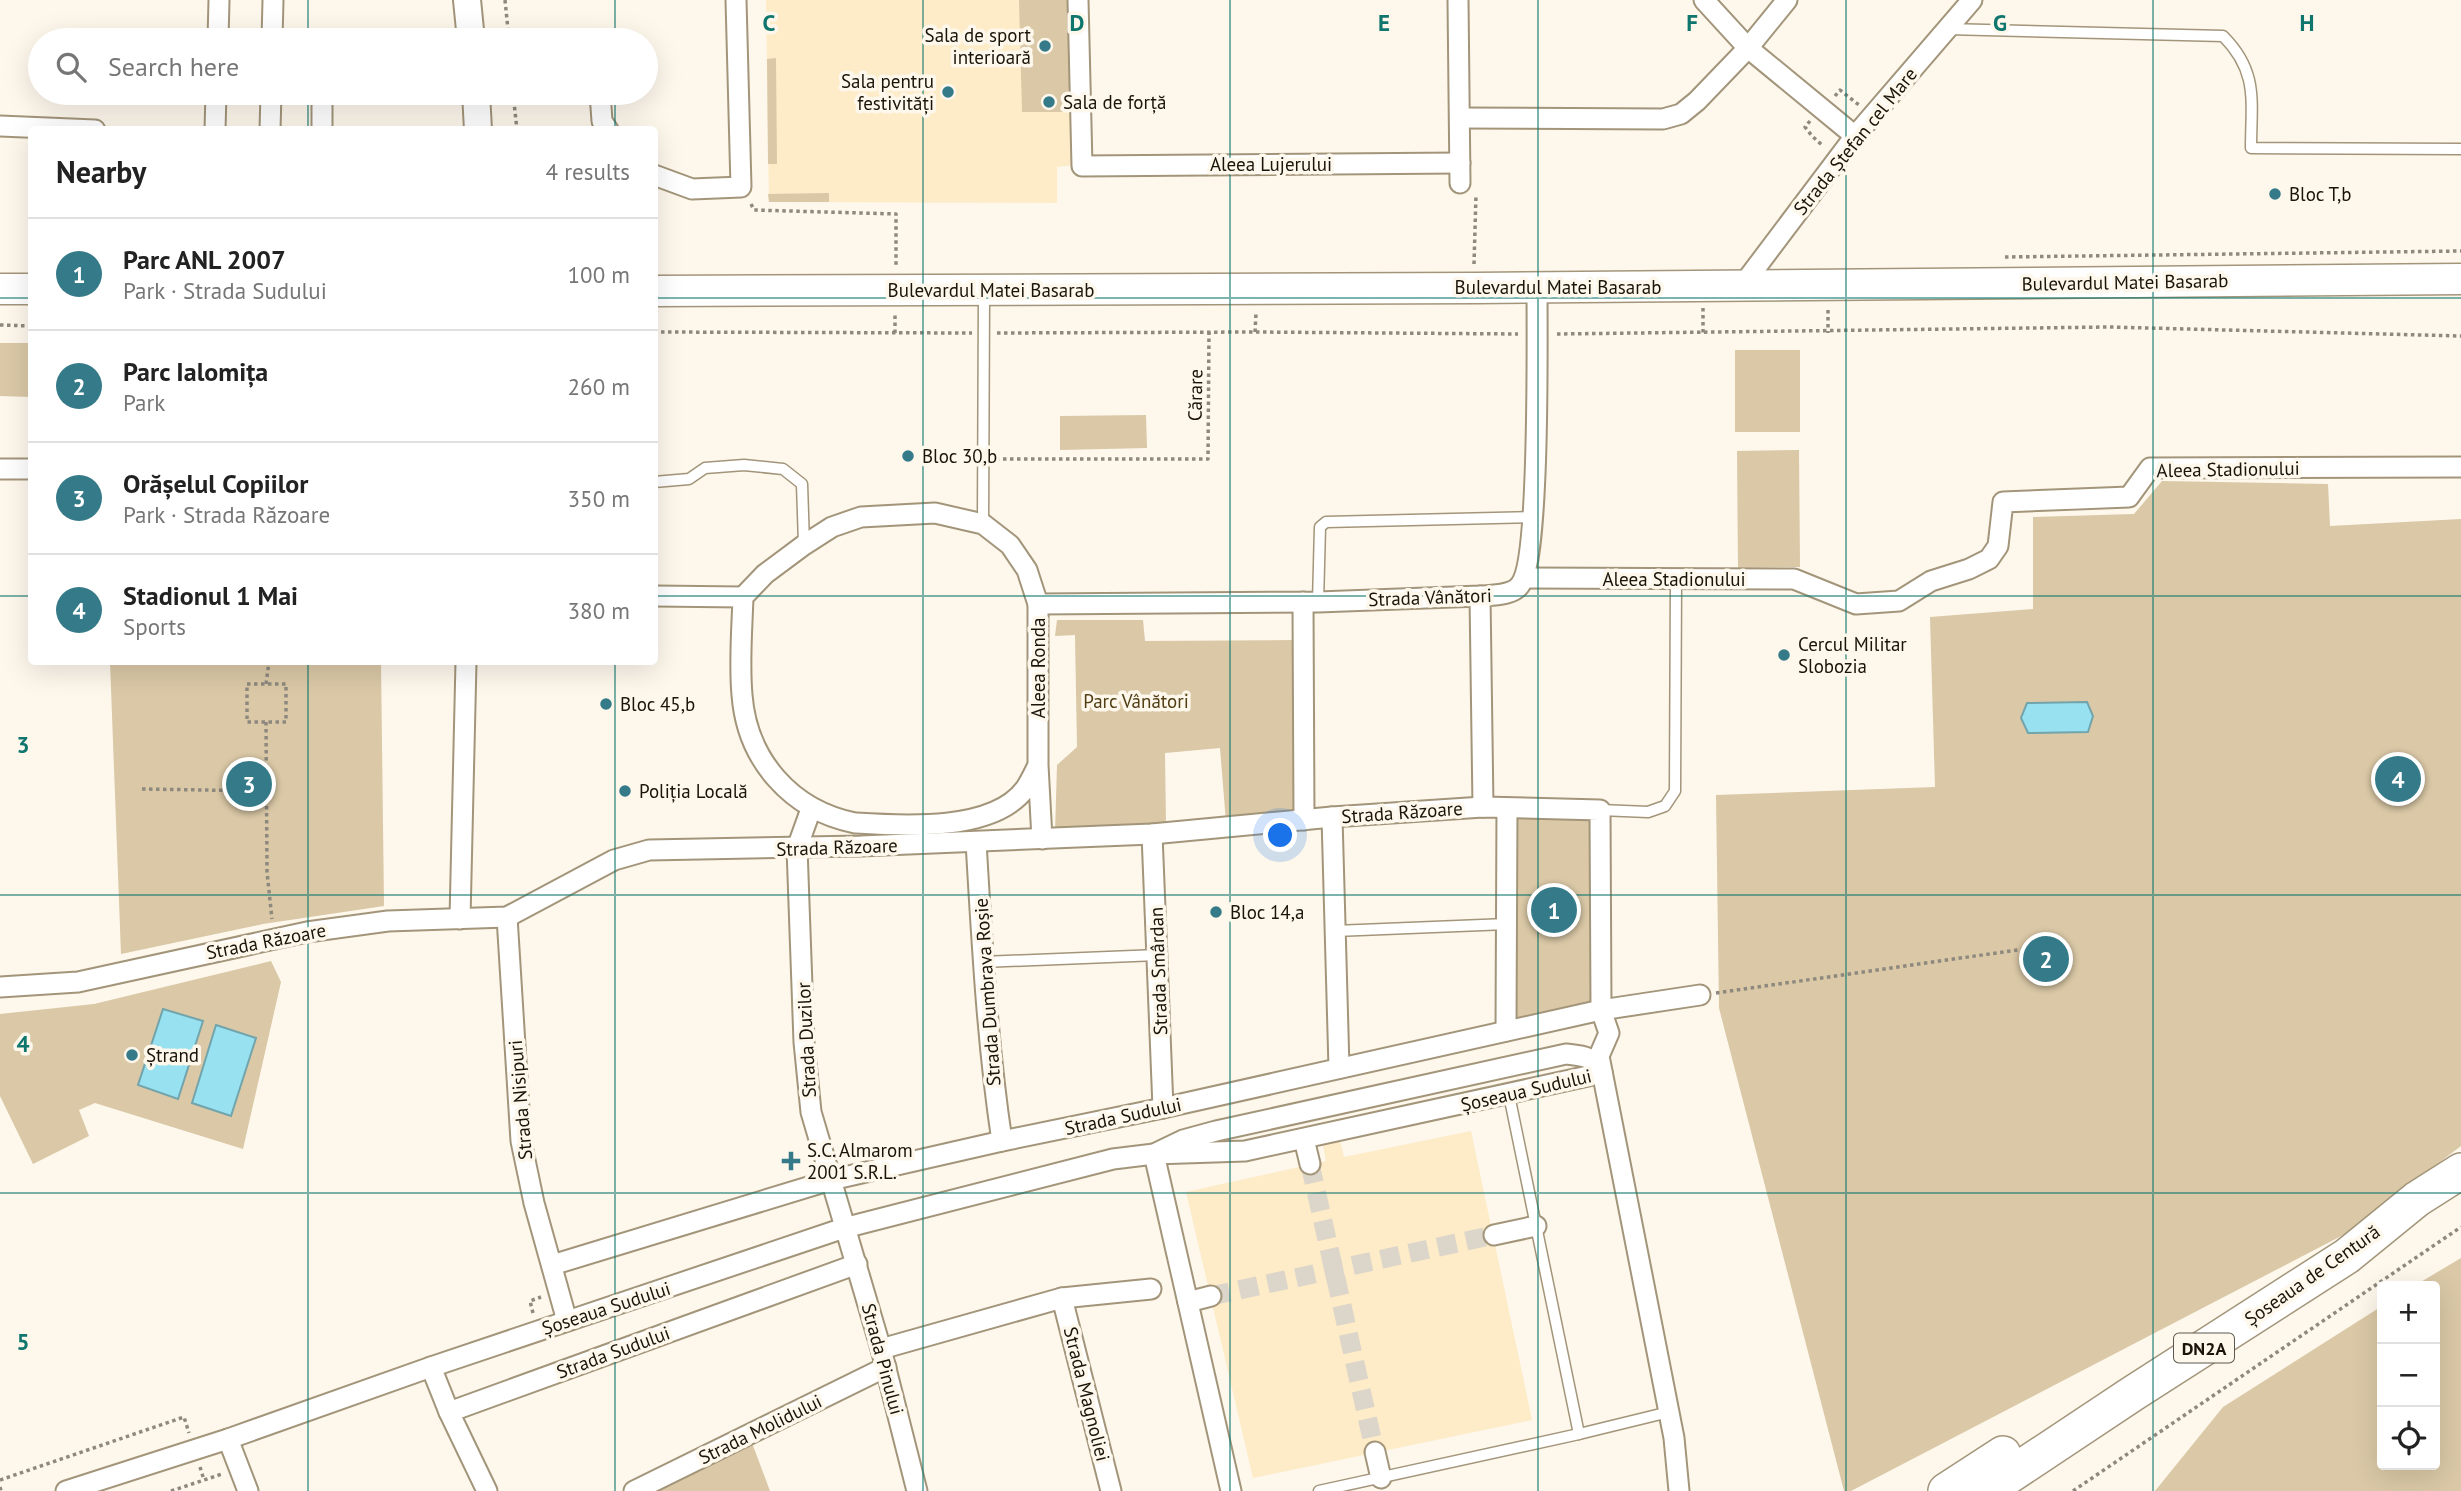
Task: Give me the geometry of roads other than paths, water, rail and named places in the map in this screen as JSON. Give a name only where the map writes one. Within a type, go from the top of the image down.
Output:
[{"type":"highway","name":"Șoseaua de Centură","points":[[1986,1491],[2347,1256],[2417,1199],[2461,1171]]},
{"type":"highway","points":[[1946,1491],[2339,1243],[2417,1199]]},
{"type":"highway","points":[[1967,1491],[2068,1426],[2132,1394]]},
{"type":"main road","name":"Bulevardul Matei Basarab","points":[[658,291],[1742,286],[2461,279]]},
{"type":"main road","points":[[0,289],[28,289]]},
{"type":"street","points":[[218,28],[219,0]]},
{"type":"street","points":[[272,28],[273,0]]},
{"type":"street","points":[[467,0],[470,28]]},
{"type":"street","points":[[658,176],[692,189],[741,187],[736,0]]},
{"type":"street","name":"Aleea Lujerului","points":[[1078,0],[1082,166],[1460,163]]},
{"type":"street","points":[[1458,0],[1460,183]]},
{"type":"street","points":[[1704,0],[1748,48],[1855,135]]},
{"type":"street","points":[[1460,118],[1663,119],[1681,114],[1748,48],[1787,0]]},
{"type":"street","name":"Strada Ștefan cel Mare","points":[[1742,286],[1855,135],[1972,0]]},
{"type":"street","points":[[215,126],[216,105]]},
{"type":"street","points":[[270,126],[271,105]]},
{"type":"street","points":[[321,126],[322,105]]},
{"type":"street","points":[[477,105],[478,126]]},
{"type":"street","points":[[600,105],[601,121],[605,126]]},
{"type":"street","points":[[0,126],[28,127]]},
{"type":"street","points":[[1525,578],[1533,517],[1537,287]]},
{"type":"street","name":"Aleea Stadionului","points":[[1525,578],[1794,579],[1856,604],[1899,601],[1931,582],[1989,559],[1998,546],[2003,502],[2129,497],[2150,468],[2461,467]]},
{"type":"street","points":[[0,469],[28,469]]},
{"type":"street","name":"Aleea Ronda","points":[[743,597],[765,574],[804,545],[832,527],[861,517],[935,513],[983,524],[1010,545],[1027,570],[1038,604],[1038,765],[1042,839]]},
{"type":"street","name":"Strada Vânători","points":[[1038,604],[1310,602],[1480,596],[1504,594],[1519,588],[1525,578]]},
{"type":"street","points":[[658,596],[743,597],[742,694],[745,718],[756,747],[772,772],[789,793],[811,809],[855,824],[971,821],[1007,805],[1024,790],[1038,765]]},
{"type":"street","name":"Strada Răzoare","points":[[0,987],[78,982],[274,939],[388,920],[507,917],[614,860],[649,850],[797,848],[1153,834],[1332,817],[1483,807],[1480,596]]},
{"type":"street","points":[[1304,820],[1310,602]]},
{"type":"street","points":[[460,919],[466,665]]},
{"type":"street","points":[[1483,807],[1600,810],[1601,1010],[1609,1033],[1599,1056],[1674,1438],[1679,1491]]},
{"type":"street","points":[[1506,1031],[1507,808]]},
{"type":"street","points":[[797,848],[811,809]]},
{"type":"street","points":[[1332,817],[1339,1068]]},
{"type":"street","name":"Strada Smârdan","points":[[1153,834],[1163,1108]]},
{"type":"street","name":"Strada Dumbrava Roșie","points":[[976,842],[983,962],[995,1097],[1002,1141]]},
{"type":"street","name":"Strada Duzilor","points":[[797,848],[808,1088],[811,1112],[844,1228]]},
{"type":"street","name":"Strada Nisipuri","points":[[507,917],[521,1141],[534,1203],[567,1321]]},
{"type":"street","name":"Strada Sudului","points":[[552,1265],[831,1180],[1601,1010],[1700,995]]},
{"type":"street","name":"Șoseaua Sudului","points":[[66,1491],[228,1439],[431,1367],[844,1228],[1113,1159],[1154,1154],[1245,1151],[1602,1073],[1595,1062],[1584,1056],[1566,1054],[1216,1131],[1183,1140],[1154,1154]]},
{"type":"street","points":[[1304,1139],[1310,1164]]},
{"type":"street","points":[[1154,1154],[1231,1491]]},
{"type":"street","points":[[1494,1235],[1536,1226]]},
{"type":"street","name":"Strada Pinului","points":[[844,1228],[884,1358],[917,1491]]},
{"type":"street","name":"Strada Sudului","points":[[449,1412],[857,1264]]},
{"type":"street","name":"Strada Molidului","points":[[634,1491],[884,1358],[1062,1298],[1151,1289]]},
{"type":"street","points":[[1188,1302],[1211,1296]]},
{"type":"street","name":"Strada Magnoliei","points":[[1062,1298],[1111,1491]]},
{"type":"street","points":[[431,1367],[449,1412],[488,1491]]},
{"type":"street","points":[[1674,1438],[1691,1491]]},
{"type":"street","points":[[228,1439],[247,1491]]},
{"type":"street","points":[[1374,1452],[1381,1478]]},
{"type":"lane","points":[[1947,29],[2223,36],[2239,51],[2251,81],[2251,148],[2461,149]]},
{"type":"lane","points":[[983,524],[984,290]]},
{"type":"lane","points":[[658,482],[690,478],[705,468],[744,465],[783,469],[802,484],[804,545]]},
{"type":"lane","points":[[1310,602],[1320,527],[1326,522],[1533,517]]},
{"type":"lane","points":[[1600,810],[1648,812],[1665,806],[1675,791],[1676,579]]},
{"type":"lane","points":[[1335,931],[1507,925]]},
{"type":"lane","points":[[983,962],[1158,955]]},
{"type":"lane","points":[[1509,1095],[1579,1434]]},
{"type":"lane","points":[[1319,1491],[1669,1412]]},
{"type":"water","points":[[2087,702],[2093,716],[2088,732],[2028,733],[2021,718],[2027,703]]},
{"type":"water","points":[[163,1009],[203,1021],[178,1099],[138,1085]]},
{"type":"water","points":[[216,1025],[256,1038],[231,1116],[192,1103]]},
{"type":"tunnel","points":[[1310,1164],[1375,1452]]},
{"type":"tunnel","points":[[1211,1296],[1494,1235]]},
{"type":"place","name":"Sala de sport interioară","points":[[1045,46]]},
{"type":"place","name":"Sala pentru festivități","points":[[948,92]]},
{"type":"place","name":"Sala de forță","points":[[1049,102]]},
{"type":"place","name":"Bloc T,b","points":[[2275,194]]},
{"type":"place","name":"Bloc 30,b","points":[[908,456]]},
{"type":"place","name":"Cercul Militar Slobozia","points":[[1784,655]]},
{"type":"place","name":"Bloc 45,b","points":[[606,704]]},
{"type":"place","name":"Stadionul 1 Mai","points":[[2398,779]]},
{"type":"place","name":"Orășelul Copiilor","points":[[249,784]]},
{"type":"place","name":"Poliția Locală","points":[[625,791]]},
{"type":"place","name":"Parc ANL 2007","points":[[1554,910]]},
{"type":"place","name":"Bloc 14,a","points":[[1216,912]]},
{"type":"place","name":"Parc Ialomița","points":[[2046,959]]},
{"type":"place","name":"Ștrand","points":[[132,1055]]},
{"type":"place","name":"S.C. Almarom 2001 S.R.L.","points":[[791,1161]]},
{"type":"park label","name":"Parc Vânători","points":[[1136,701]]}]
